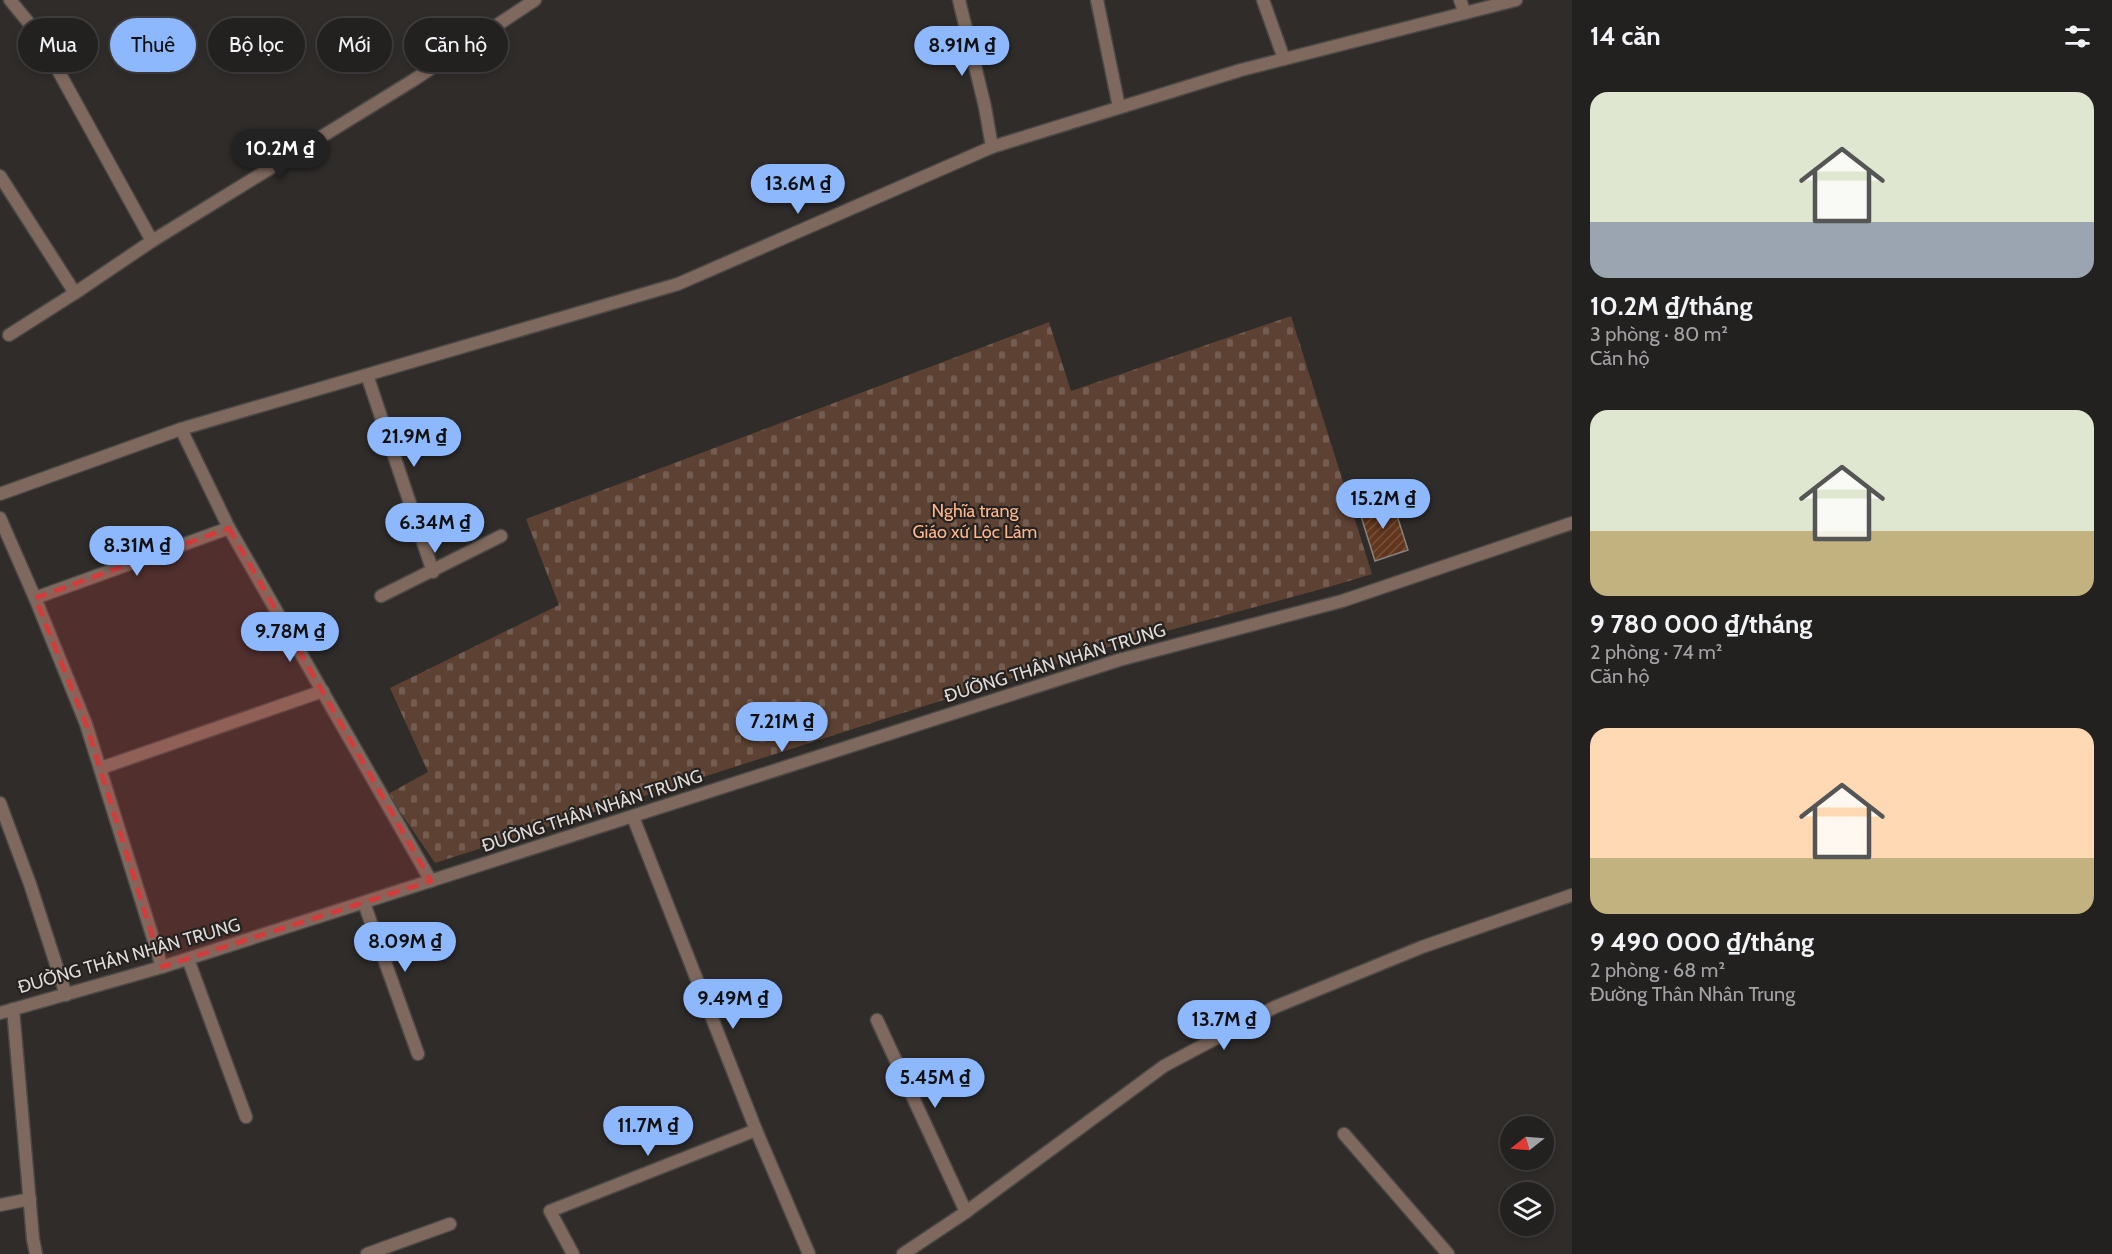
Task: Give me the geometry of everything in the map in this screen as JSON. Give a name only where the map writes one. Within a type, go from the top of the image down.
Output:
[{"type":"street","points":[[10,0],[38,34],[152,241]]},
{"type":"street","points":[[9,334],[152,241],[412,81],[534,0]]},
{"type":"street","points":[[959,0],[985,107],[992,147]]},
{"type":"street","points":[[1097,0],[1119,107]]},
{"type":"street","points":[[1263,0],[1284,59]]},
{"type":"street","points":[[1460,0],[1465,13]]},
{"type":"street","points":[[0,494],[182,429],[678,284],[992,147],[1241,70],[1516,0]]},
{"type":"street","points":[[0,176],[75,293]]},
{"type":"street","points":[[367,375],[433,572]]},
{"type":"street","points":[[182,429],[229,528],[430,881]]},
{"type":"street","points":[[0,518],[86,724],[162,968]]},
{"type":"street","name":"ĐƯỜNG THÂN NHÂN TRUNG","points":[[0,1012],[162,968],[1119,660],[1342,601],[1572,523]]},
{"type":"street","points":[[35,598],[229,528]]},
{"type":"street","points":[[381,596],[501,536]]},
{"type":"street","points":[[101,768],[323,691]]},
{"type":"street","points":[[0,803],[30,884],[66,995]]},
{"type":"street","points":[[633,817],[756,1131],[809,1254]]},
{"type":"street","points":[[903,1254],[966,1212],[1164,1066],[1275,1007],[1422,947],[1572,895]]},
{"type":"street","points":[[364,903],[418,1054]]},
{"type":"street","points":[[188,959],[246,1117]]},
{"type":"street","points":[[13,1009],[36,1254]]},
{"type":"street","points":[[877,1020],[966,1212]]},
{"type":"street","points":[[573,1254],[550,1211],[756,1131]]},
{"type":"street","points":[[1344,1134],[1448,1254]]},
{"type":"street","points":[[0,1205],[30,1199]]},
{"type":"street","points":[[367,1254],[450,1224]]},
{"type":"highlighted area","points":[[229,528],[431,881],[162,967],[86,724],[35,598]]},
{"type":"green space","name":"Nghĩa trang Giáo xứ Lộc Lâm","points":[[1291,316],[1372,574],[1115,645],[435,863],[388,794],[428,772],[390,688],[559,605],[526,519],[1049,322],[1071,391]]},
{"type":"building","points":[[1392,500],[1408,550],[1375,561],[1359,510]]}]
